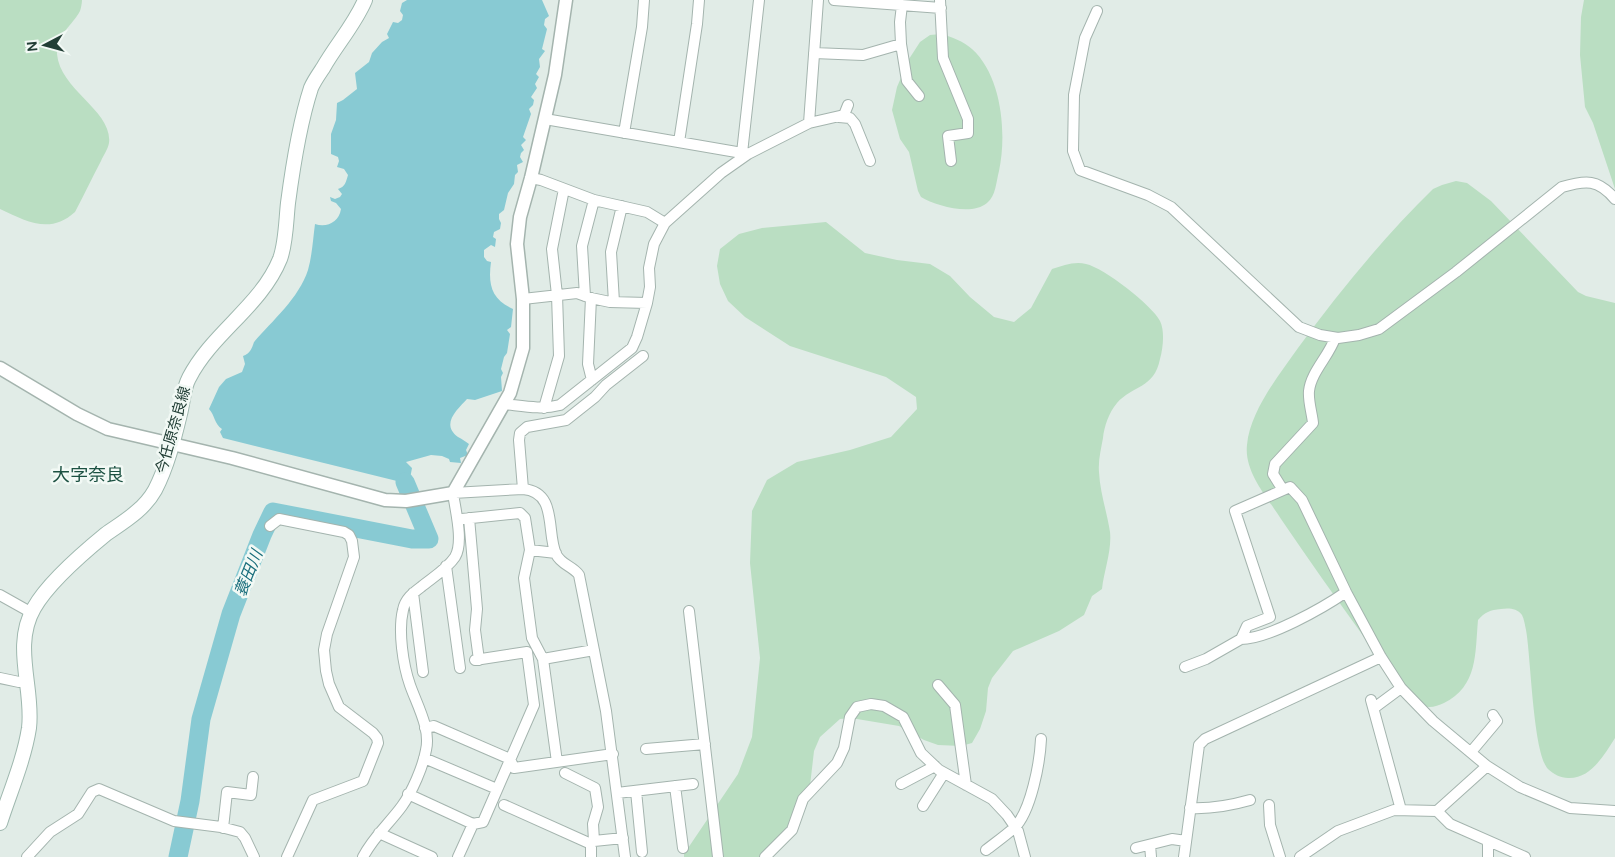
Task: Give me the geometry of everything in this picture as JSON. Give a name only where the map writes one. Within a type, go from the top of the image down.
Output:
[{"type":"main road","name":"今任原奈良線","points":[[0,823],[24,750],[29,728],[30,712],[24,663],[26,629],[34,608],[55,580],[104,537],[138,511],[154,491],[172,444],[187,380],[197,364],[273,276],[281,255],[292,171],[312,85],[329,56],[361,10],[365,0]]},
{"type":"street","points":[[364,857],[369,845],[403,805],[427,748],[425,728],[404,662],[401,628],[403,609],[408,598],[455,556],[458,547],[453,493],[510,393],[523,348],[523,299],[517,244],[520,217],[555,75],[566,0]]},
{"type":"street","points":[[624,133],[642,27],[644,0]]},
{"type":"street","points":[[679,142],[699,0]]},
{"type":"street","points":[[745,154],[759,0]]},
{"type":"street","points":[[809,123],[818,0]]},
{"type":"street","points":[[834,0],[902,5],[940,4],[943,58],[968,119],[969,129],[968,133],[948,136],[950,160]]},
{"type":"street","points":[[902,5],[900,22],[901,44],[907,81],[919,96]]},
{"type":"street","points":[[1097,11],[1085,38],[1074,95],[1072,151],[1080,170],[1148,195],[1171,207],[1299,327],[1320,336],[1335,338],[1359,335],[1379,329],[1456,272],[1562,187],[1579,182],[1593,182],[1606,189],[1615,199]]},
{"type":"street","points":[[814,53],[863,56],[901,44]]},
{"type":"street","points":[[504,404],[544,408],[560,405],[632,348],[647,303],[650,287],[649,268],[654,244],[665,224],[721,173],[745,154],[809,123],[844,115],[848,105]]},
{"type":"street","points":[[839,117],[850,118],[855,124],[870,161]]},
{"type":"street","points":[[545,119],[745,154]]},
{"type":"street","points":[[531,178],[594,200],[647,212],[665,224]]},
{"type":"street","points":[[544,408],[558,356],[557,295],[552,250],[564,189]]},
{"type":"street","points":[[592,380],[588,364],[588,297],[582,246],[594,200]]},
{"type":"street","points":[[614,302],[611,252],[622,206]]},
{"type":"street","points":[[523,299],[577,293],[614,302],[647,303]]},
{"type":"street","points":[[1283,490],[1273,474],[1275,464],[1313,423],[1309,392],[1312,379],[1332,348],[1335,338]]},
{"type":"street","points":[[523,489],[520,433],[527,427],[566,420],[643,356]]},
{"type":"street","points":[[0,368],[77,414],[108,429],[242,461],[385,500],[406,501],[453,493],[523,489],[531,490],[539,495],[548,509],[556,553],[561,562],[576,570],[579,575],[613,754],[625,857]]},
{"type":"street","points":[[1241,639],[1248,626],[1270,617],[1235,511],[1290,487],[1302,500],[1346,592],[1381,657],[1402,688],[1433,721],[1488,766],[1520,787],[1570,808],[1615,811]]},
{"type":"street","points":[[457,520],[520,513],[525,518],[530,550],[524,578],[526,595],[532,638],[543,659],[557,762]]},
{"type":"street","points":[[408,794],[474,824],[483,822],[534,704],[527,652],[477,660],[475,630],[477,609],[468,518]]},
{"type":"street","points":[[270,526],[279,519],[344,532],[349,535],[352,541],[354,557],[326,634],[324,650],[326,670],[329,684],[339,707],[378,738],[378,743],[362,781],[313,800],[288,857]]},
{"type":"street","points":[[530,550],[556,553]]},
{"type":"street","points":[[446,566],[460,668]]},
{"type":"street","points":[[1185,667],[1206,659],[1241,639],[1252,639],[1324,608],[1346,592]]},
{"type":"street","points":[[414,593],[423,672]]},
{"type":"street","points":[[0,595],[32,613]]},
{"type":"street","points":[[689,611],[718,857]]},
{"type":"street","points":[[543,659],[594,650]]},
{"type":"street","points":[[1184,857],[1198,744],[1205,739],[1381,657]]},
{"type":"street","points":[[0,678],[26,682]]},
{"type":"street","points":[[938,685],[956,705],[966,785]]},
{"type":"street","points":[[1400,810],[1372,704],[1402,688]]},
{"type":"street","points":[[765,857],[792,830],[803,800],[837,763],[844,748],[850,717],[857,707],[871,704],[884,706],[903,717],[921,752],[935,766],[944,773],[992,799],[1015,827],[1025,857]]},
{"type":"street","points":[[1471,752],[1497,720],[1493,716]]},
{"type":"street","points":[[425,728],[434,726],[510,759],[514,768],[613,754]]},
{"type":"street","points":[[986,850],[1015,827],[1024,812],[1035,782],[1041,739]]},
{"type":"street","points":[[646,749],[705,744]]},
{"type":"street","points":[[424,758],[497,790]]},
{"type":"street","points":[[901,784],[935,766]]},
{"type":"street","points":[[1300,857],[1338,831],[1394,810],[1437,811],[1488,766]]},
{"type":"street","points":[[565,773],[595,788],[598,807],[593,824],[591,857]]},
{"type":"street","points":[[923,806],[944,773]]},
{"type":"street","points":[[223,828],[227,792],[251,795],[253,777]]},
{"type":"street","points":[[617,793],[693,784]]},
{"type":"street","points":[[675,786],[683,848]]},
{"type":"street","points":[[27,857],[50,832],[78,814],[92,792],[99,788],[174,821],[240,832],[254,857]]},
{"type":"street","points":[[636,791],[642,852]]},
{"type":"street","points":[[1190,808],[1208,809],[1230,806],[1250,800]]},
{"type":"street","points":[[504,805],[592,843],[622,838]]},
{"type":"street","points":[[1269,805],[1270,825],[1280,857]]},
{"type":"street","points":[[1437,811],[1450,824],[1525,857]]},
{"type":"street","points":[[458,857],[474,824]]},
{"type":"street","points":[[379,833],[432,857]]},
{"type":"street","points":[[1136,848],[1172,839],[1186,841]]},
{"type":"street","points":[[1488,841],[1488,857]]},
{"type":"street","points":[[1150,844],[1151,857]]},
{"type":"green space","points":[[0,0],[82,0],[80,11],[59,41],[57,54],[60,67],[67,79],[103,121],[108,131],[109,143],[75,212],[66,219],[56,223],[38,224],[0,209]]},
{"type":"green space","points":[[1584,0],[1615,0],[1615,189],[1593,123],[1585,107],[1580,55],[1581,17]]},
{"type":"green space","points":[[941,34],[965,44],[982,60],[990,74],[1000,106],[1002,140],[999,171],[995,188],[992,197],[987,203],[972,209],[936,204],[921,197],[909,152],[900,139],[892,110],[897,87],[909,59],[920,42],[930,35]]},
{"type":"green space","points":[[1456,181],[1467,183],[1491,201],[1578,292],[1586,296],[1615,303],[1615,738],[1596,765],[1584,775],[1576,777],[1565,778],[1555,774],[1548,769],[1543,760],[1533,704],[1526,630],[1522,615],[1518,611],[1504,609],[1485,613],[1478,620],[1473,668],[1463,688],[1455,696],[1441,704],[1428,707],[1422,706],[1403,691],[1389,674],[1263,493],[1249,465],[1247,445],[1249,432],[1259,406],[1298,348],[1362,266],[1397,227],[1433,189]]},
{"type":"green space","points":[[826,222],[865,253],[897,260],[930,264],[950,276],[970,297],[994,317],[1014,322],[1031,308],[1052,269],[1077,263],[1094,267],[1127,288],[1155,314],[1163,330],[1161,355],[1153,376],[1117,403],[1109,415],[1104,429],[1099,459],[1099,472],[1110,539],[1102,589],[1092,596],[1084,615],[1059,631],[1013,651],[992,678],[988,688],[986,711],[980,729],[972,743],[961,746],[938,745],[924,740],[899,726],[851,718],[840,719],[820,737],[814,751],[808,803],[785,843],[766,857],[684,857],[684,854],[738,774],[752,737],[760,658],[750,563],[752,511],[767,480],[797,462],[850,450],[891,437],[917,409],[916,397],[886,377],[790,346],[745,317],[728,301],[720,284],[717,266],[720,249],[739,234],[762,228]]},
{"type":"water","points":[[407,0],[542,0],[549,16],[545,19],[544,25],[547,29],[542,49],[545,51],[539,59],[540,67],[536,74],[539,77],[535,84],[537,88],[531,97],[534,100],[533,105],[529,109],[531,114],[523,137],[526,140],[521,145],[524,150],[520,157],[523,162],[517,165],[518,172],[515,175],[514,184],[508,193],[504,210],[499,214],[500,229],[494,232],[493,237],[496,239],[495,247],[491,245],[484,250],[484,257],[487,261],[491,262],[490,277],[493,290],[500,301],[513,309],[511,327],[507,330],[510,334],[507,353],[501,369],[503,373],[501,377],[502,391],[475,400],[467,399],[452,417],[451,427],[453,432],[469,444],[466,450],[468,455],[460,458],[461,463],[450,462],[449,459],[442,456],[431,455],[406,462],[412,468],[409,484],[417,495],[408,496],[401,482],[223,438],[220,432],[222,429],[217,425],[209,409],[219,387],[226,379],[242,372],[245,364],[243,356],[249,352],[254,342],[292,300],[304,280],[309,265],[315,224],[324,225],[332,223],[340,214],[341,209],[336,203],[331,201],[330,197],[335,199],[340,197],[342,194],[338,189],[344,186],[348,175],[344,169],[337,167],[338,157],[331,154],[331,134],[336,120],[337,103],[357,89],[355,73],[369,62],[372,53],[382,42],[389,38],[387,34],[393,22],[398,23],[402,20],[403,15],[400,11],[402,3]]},
{"type":"waterway","name":"蓑田川","points":[[178,857],[190,801],[201,719],[231,614],[273,512],[412,539],[429,539],[405,482]]},
{"type":"district","name":"大字奈良","points":[[88,475]]}]
